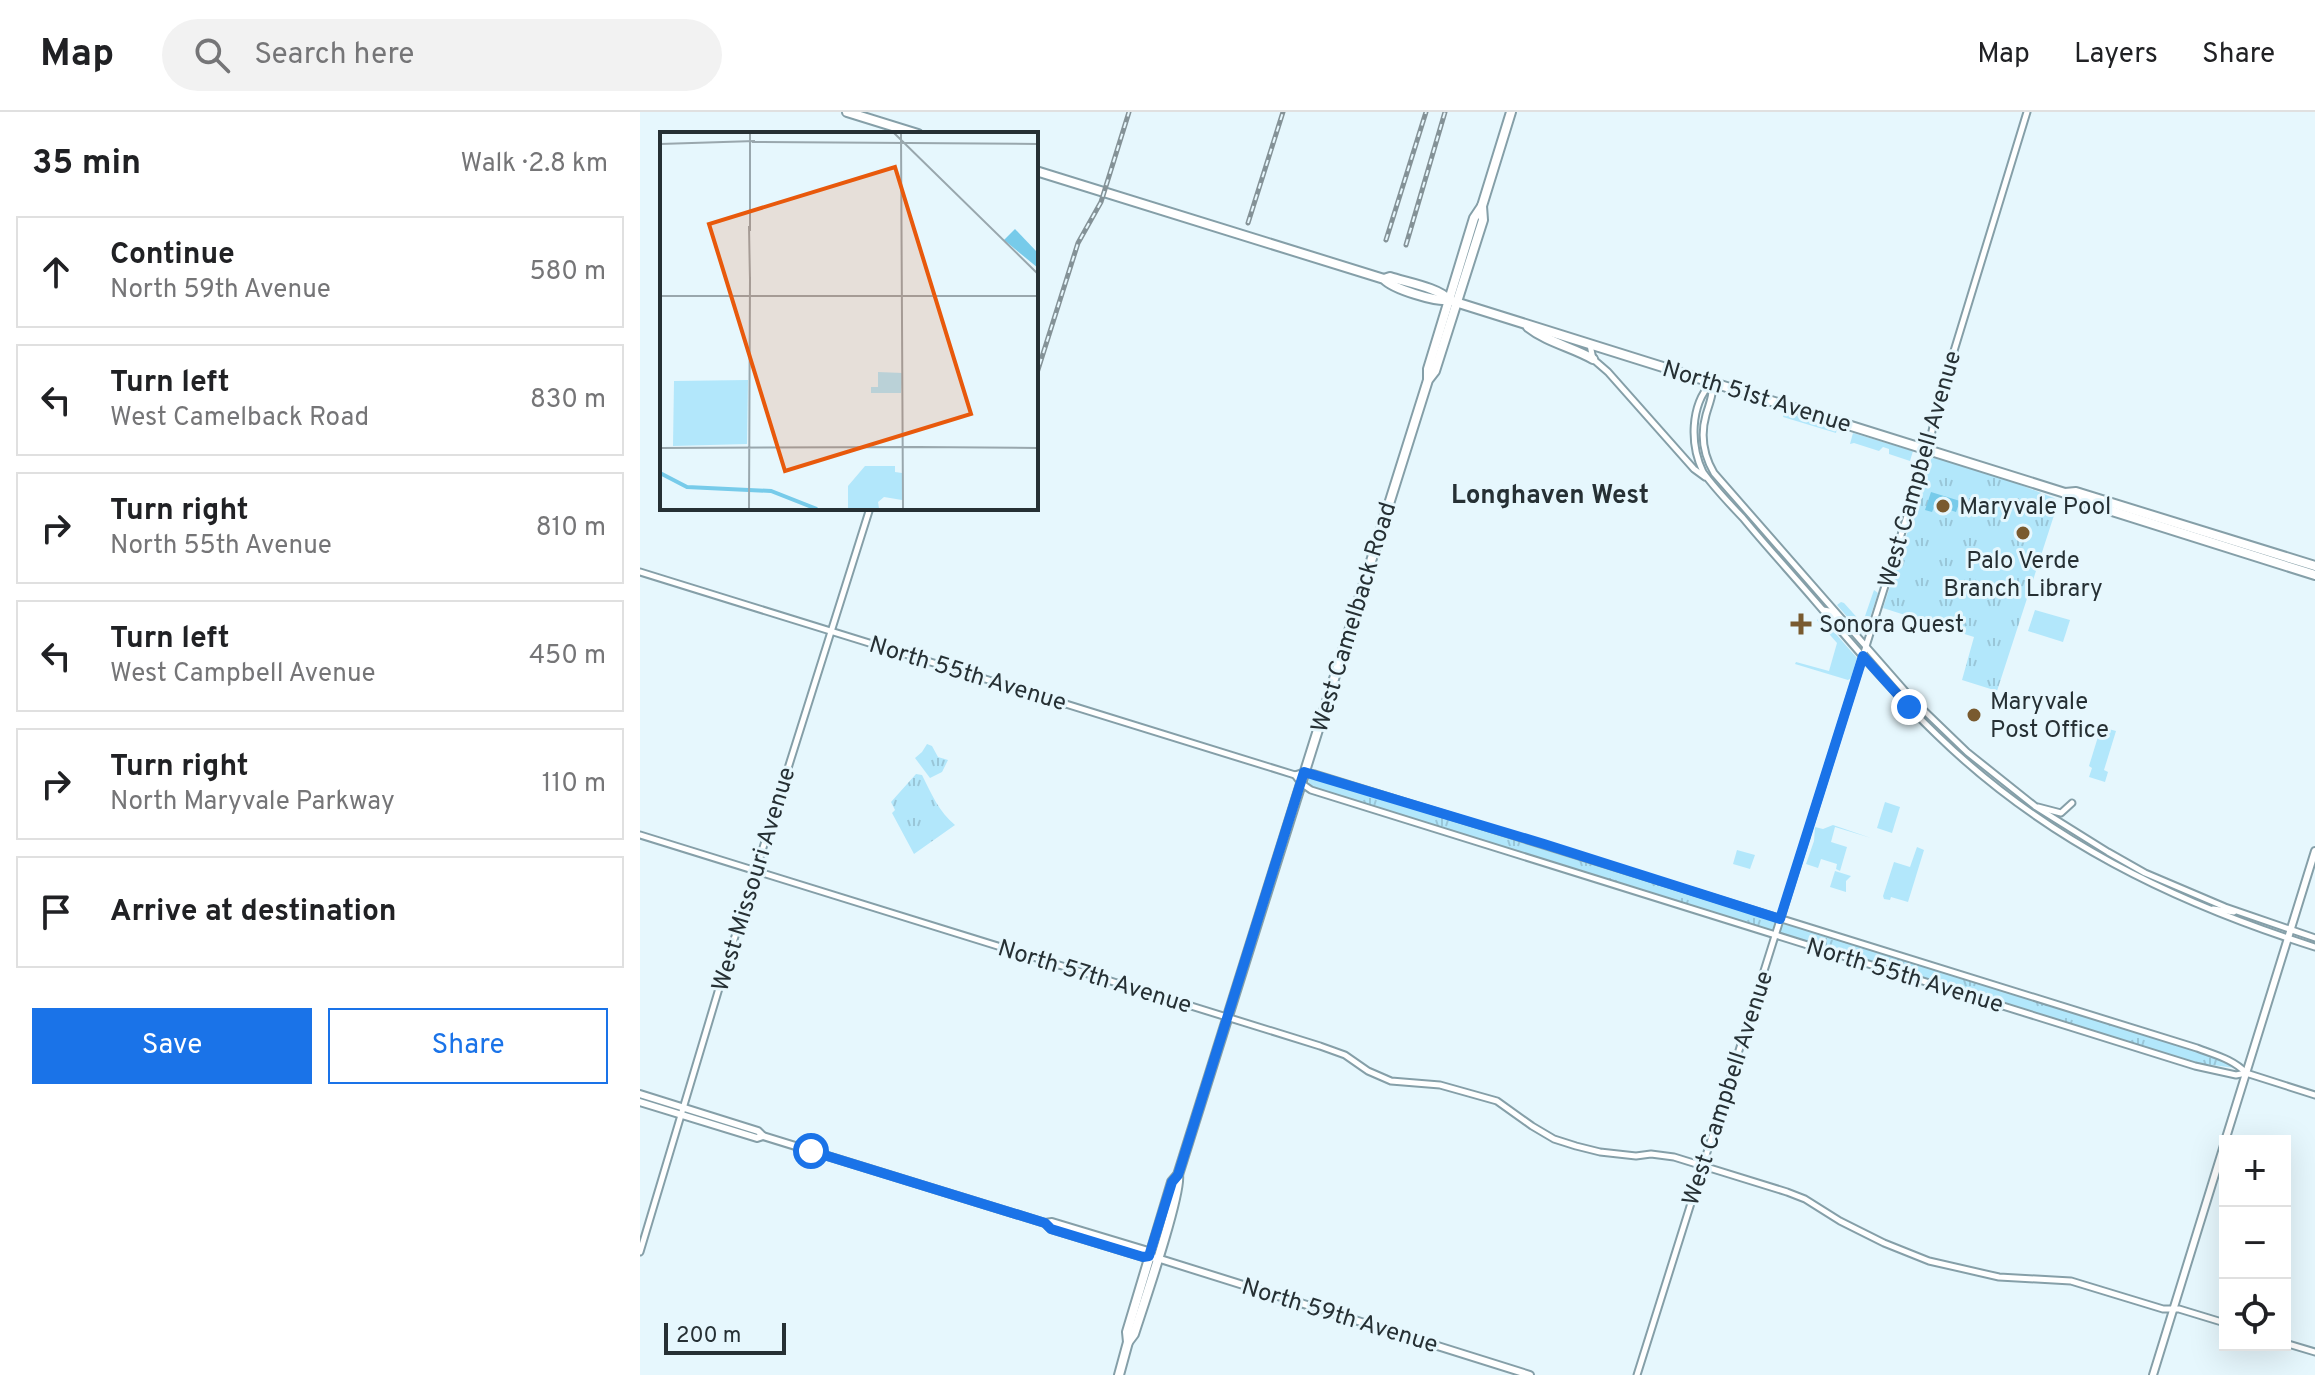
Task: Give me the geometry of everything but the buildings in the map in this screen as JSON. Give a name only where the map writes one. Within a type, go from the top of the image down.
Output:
[{"type":"main road","points":[[847,112],[912,132]]},
{"type":"main road","name":"West Camelback Road","points":[[1119,1375],[1301,783],[1300,774],[1428,380],[1435,371],[1452,301],[1483,220],[1482,206],[1511,112]]},
{"type":"main road","name":"North 51st Avenue","points":[[1038,172],[1384,279],[1388,284],[1403,289],[1525,323],[1928,449],[2315,575]]},
{"type":"main road","points":[[1525,323],[1539,335],[1593,359]]},
{"type":"main road","name":"North 51st Avenue","points":[[2065,493],[2076,492],[2315,566]]},
{"type":"main road","points":[[2227,1135],[2315,851]]},
{"type":"main road","name":"North 59th Avenue","points":[[640,1094],[757,1138],[763,1136],[1045,1223],[1051,1229],[1143,1257],[1153,1257],[1530,1375]]},
{"type":"main road","name":"North 59th Avenue","points":[[640,1102],[681,1110]]},
{"type":"main road","points":[[2153,1375],[2219,1161]]},
{"type":"street","name":"West Campbell Avenue","points":[[1637,1375],[1928,449],[1939,400],[2027,112]]},
{"type":"street","points":[[1589,344],[1593,359],[1694,469],[1707,477]]},
{"type":"street","points":[[1712,382],[1703,397],[1693,436],[1696,454],[1707,477],[1902,700],[1939,737],[2025,809],[2118,867],[2204,908],[2315,947]]},
{"type":"street","points":[[1712,382],[1713,391],[1703,424],[1703,437],[1709,463],[1719,479],[1900,687],[1951,738],[2036,807],[2145,873],[2234,911],[2315,938]]},
{"type":"street","name":"West Missouri Avenue","points":[[640,1252],[681,1110],[869,510]]},
{"type":"street","name":"North 55th Avenue","points":[[640,572],[1300,774],[1525,838],[2197,1048],[2228,1059],[2246,1073],[2315,1095]]},
{"type":"street","points":[[1808,593],[1809,583]]},
{"type":"street","points":[[1823,610],[1829,611],[1850,629]]},
{"type":"street","name":"North 55th Avenue","points":[[1301,783],[1311,790],[2195,1066],[2236,1075],[2246,1073]]},
{"type":"street","points":[[2036,807],[2061,813],[2072,803]]},
{"type":"street","name":"North 57th Avenue","points":[[640,835],[1345,1055],[1368,1071],[1391,1081],[1454,1088],[1497,1101],[1554,1139],[1576,1146],[1636,1156],[1664,1155],[1703,1165],[1805,1199],[1851,1227],[1929,1261],[1999,1277],[2071,1281],[2163,1309],[2179,1309],[2219,1321]]},
{"type":"street","points":[[2204,908],[2234,911]]},
{"type":"street","points":[[2291,1345],[2315,1352]]},
{"type":"green space","points":[[1784,412],[1837,428],[1836,433],[1783,417]]},
{"type":"green space","points":[[1853,433],[1913,451],[1910,461],[1889,454],[1889,449],[1883,447],[1879,451],[1850,444]]},
{"type":"green space","points":[[1932,456],[2003,478],[2054,498],[2058,503],[1997,691],[1962,680],[1974,637],[1883,608]]},
{"type":"green space","points":[[1874,590],[1878,593],[1865,633],[1862,634],[1837,605],[1844,603],[1861,622]]},
{"type":"green space","points":[[2035,610],[2070,620],[2063,642],[2028,631]]},
{"type":"green space","points":[[1821,617],[1857,658],[1848,680],[1795,664],[1829,671],[1837,643],[1817,620]]},
{"type":"green space","points":[[2101,727],[2116,731],[2104,770],[2108,772],[2105,782],[2089,777],[2092,768],[2089,766]]},
{"type":"green space","points":[[927,744],[932,746],[938,757],[948,760],[942,772],[930,778],[915,758]]},
{"type":"green space","points":[[916,774],[922,775],[940,808],[955,825],[914,854],[892,813],[895,810],[891,802]]},
{"type":"green space","points":[[1313,776],[2193,1049],[2236,1068],[2196,1063],[1315,789],[1308,784]]},
{"type":"green space","points":[[1885,802],[1900,807],[1892,833],[1877,828]]},
{"type":"green space","points":[[1833,825],[1871,838],[1835,827],[1831,842],[1847,847],[1840,871],[1836,869],[1837,864],[1821,859],[1818,868],[1806,864],[1815,827],[1823,829]]},
{"type":"green space","points":[[1917,847],[1924,850],[1908,902],[1891,897],[1890,900],[1884,899],[1894,862],[1910,867]]},
{"type":"green space","points":[[1737,850],[1755,855],[1750,869],[1733,864]]},
{"type":"green space","points":[[1835,871],[1851,876],[1846,881],[1846,892],[1830,887]]},
{"type":"shaded area","points":[[1931,492],[1960,501],[1956,512],[1935,505],[1932,512],[1925,510]]},
{"type":"railway","points":[[1038,370],[1078,243],[1101,202],[1129,112]]},
{"type":"railway","points":[[1248,223],[1283,112]]},
{"type":"railway","points":[[1386,240],[1426,112]]},
{"type":"railway","points":[[1406,245],[1445,112]]},
{"type":"place","name":"Maryvale Pool","points":[[1943,506]]},
{"type":"place","name":"Palo Verde Branch Library","points":[[2023,533]]},
{"type":"place","name":"Sonora Quest","points":[[1801,624]]},
{"type":"place","name":"Maryvale Post Office","points":[[1974,715]]},
{"type":"district","name":"Longhaven West","points":[[1550,494]]},
{"type":"route","points":[[811,1151],[1045,1223],[1051,1229],[1143,1257],[1149,1256],[1172,1182],[1178,1175],[1304,772],[1780,919],[1863,656],[1909,707]]}]
